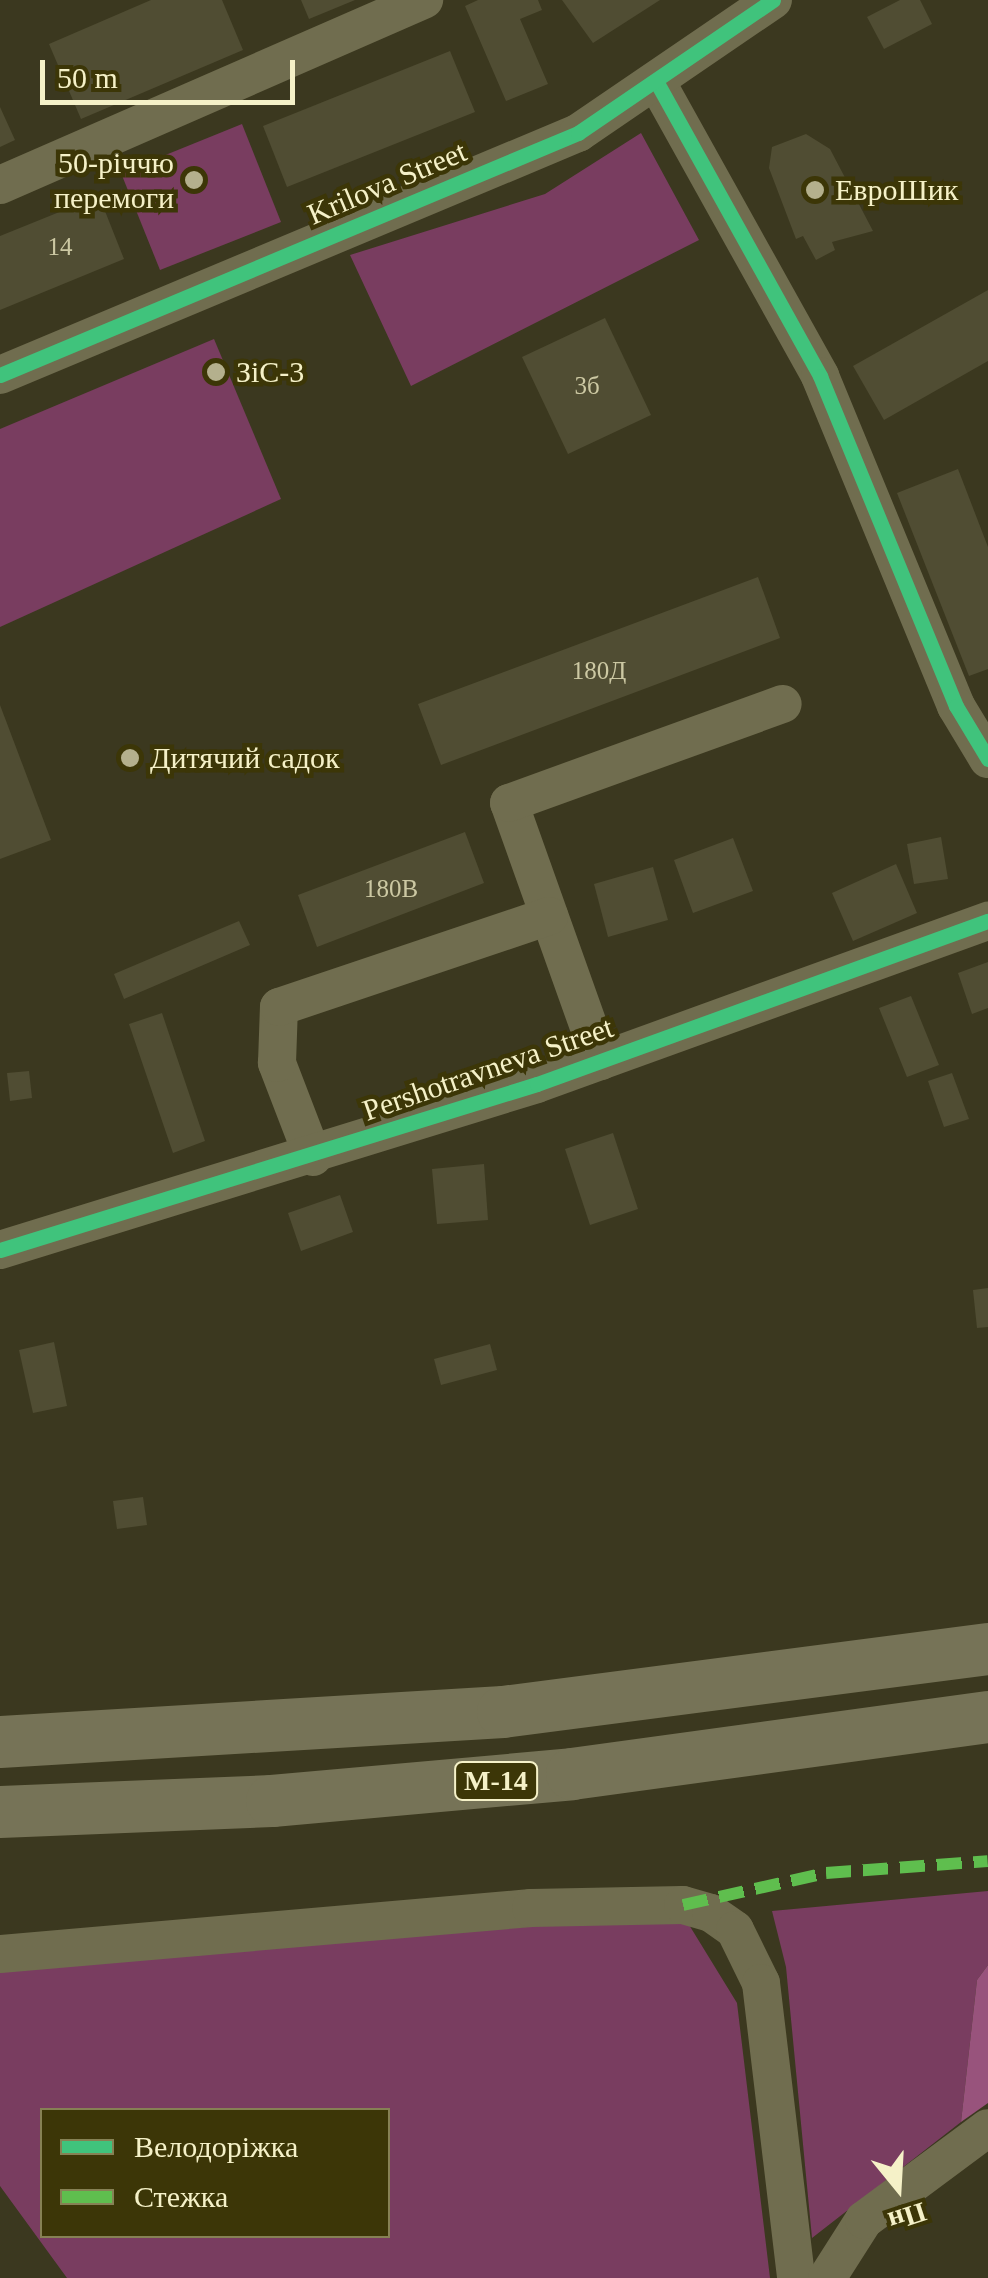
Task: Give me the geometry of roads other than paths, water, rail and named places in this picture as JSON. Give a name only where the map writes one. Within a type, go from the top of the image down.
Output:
[{"type":"highway","points":[[503,1712],[988,1615]]},
{"type":"highway","name":"М-14","points":[[0,1742],[503,1712],[988,1649]]},
{"type":"highway","name":"М-14","points":[[0,1812],[272,1801],[572,1774],[988,1717]]},
{"type":"street","points":[[0,186],[424,0]]},
{"type":"street","name":"Krilova Street","points":[[0,375],[578,134],[773,0]]},
{"type":"street","points":[[656,81],[820,376],[956,706],[988,759]]},
{"type":"street","points":[[601,1061],[509,803],[783,704]]},
{"type":"street","points":[[312,1157],[277,1063],[279,1007],[549,916]]},
{"type":"street","name":"Pershotravneva Street","points":[[0,1250],[312,1157],[601,1061],[988,921]]},
{"type":"street","points":[[0,1954],[531,1908],[683,1905],[711,1913],[744,1942],[760,1983],[796,2278]]},
{"type":"street","points":[[828,2278],[864,2220],[988,2128]]},
{"type":"place","name":"50-річчю перемоги","points":[[194,180]]},
{"type":"place","name":"ЕвроШик","points":[[815,190]]},
{"type":"place","name":"ЗіС-3","points":[[216,372]]},
{"type":"place","name":"Дитячий садок","points":[[130,758]]}]
